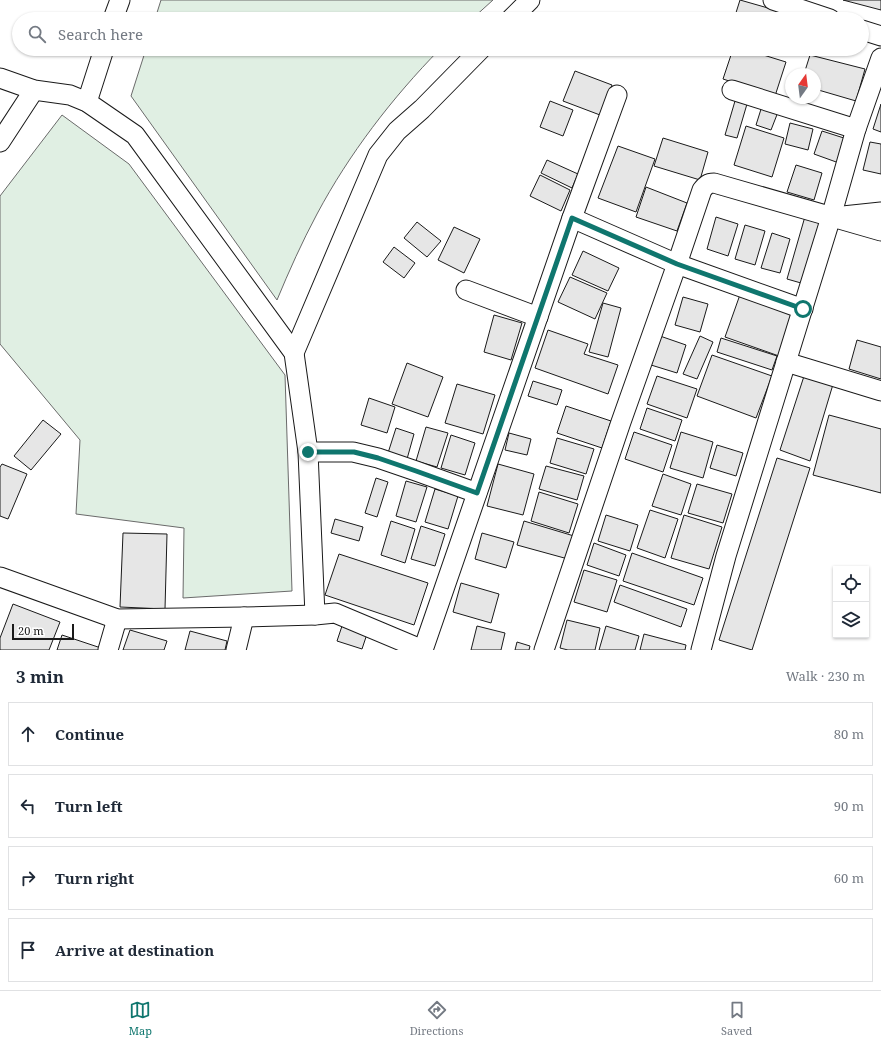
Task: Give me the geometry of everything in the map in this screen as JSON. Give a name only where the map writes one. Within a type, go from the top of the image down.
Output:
[{"type":"street","points":[[116,12],[120,0]]},
{"type":"street","points":[[518,12],[530,0]]},
{"type":"street","points":[[773,0],[809,12]]},
{"type":"street","points":[[869,32],[881,36]]},
{"type":"street","points":[[86,102],[102,56]]},
{"type":"street","points":[[294,353],[378,155],[397,131],[422,109],[474,56]]},
{"type":"street","points":[[701,650],[726,556],[803,309],[856,129],[881,58]]},
{"type":"street","points":[[0,78],[34,90],[70,95],[86,102],[135,135],[294,353],[308,452],[315,615]]},
{"type":"street","points":[[0,142],[34,90]]},
{"type":"street","points":[[732,90],[856,129]]},
{"type":"street","points":[[0,577],[117,619],[244,617],[335,613],[423,650],[572,218],[617,95]]},
{"type":"street","points":[[544,650],[621,422],[705,185],[714,183],[881,230]]},
{"type":"street","points":[[831,217],[881,212]]},
{"type":"street","points":[[572,218],[677,264],[803,309]]},
{"type":"street","points":[[466,290],[538,317]]},
{"type":"street","points":[[786,362],[881,391]]},
{"type":"street","points":[[308,452],[354,452],[378,458],[477,493]]},
{"type":"street","points":[[236,650],[244,617]]},
{"type":"street","points":[[108,650],[117,619]]},
{"type":"green space","points":[[161,0],[493,0],[480,12],[157,12]]},
{"type":"green space","points":[[144,56],[433,56],[388,107],[357,148],[311,225],[277,300],[131,96]]},
{"type":"green space","points":[[62,115],[129,164],[285,375],[292,591],[183,598],[184,528],[76,514],[80,440],[0,344],[0,196]]},
{"type":"building","points":[[740,0],[782,12],[736,12]]},
{"type":"building","points":[[843,0],[881,0],[881,10]]},
{"type":"building","points":[[731,56],[767,56],[786,62],[775,96],[723,79]]},
{"type":"building","points":[[810,56],[865,69],[856,101],[821,91],[821,68],[806,68]]},
{"type":"building","points":[[575,71],[612,85],[600,115],[563,101]]},
{"type":"building","points":[[550,101],[573,110],[563,136],[540,127]]},
{"type":"building","points":[[735,101],[747,104],[737,138],[725,135]]},
{"type":"building","points":[[881,104],[881,132],[873,129]]},
{"type":"building","points":[[762,106],[778,112],[771,130],[756,125]]},
{"type":"building","points":[[790,123],[813,129],[808,150],[785,144]]},
{"type":"building","points":[[746,126],[784,138],[772,177],[734,165]]},
{"type":"building","points":[[822,131],[847,139],[839,163],[814,154]]},
{"type":"building","points":[[663,138],[708,152],[700,180],[654,166]]},
{"type":"building","points":[[870,142],[881,144],[881,174],[863,170]]},
{"type":"building","points":[[618,146],[655,159],[636,212],[598,198]]},
{"type":"building","points":[[547,160],[578,174],[572,188],[541,173]]},
{"type":"building","points":[[796,165],[822,173],[814,200],[787,192]]},
{"type":"building","points":[[540,175],[570,190],[561,211],[530,196]]},
{"type":"building","points":[[646,187],[687,203],[677,231],[636,217]]},
{"type":"building","points":[[806,213],[821,218],[801,283],[787,279]]},
{"type":"building","points":[[716,217],[738,224],[728,256],[707,249]]},
{"type":"building","points":[[417,222],[441,241],[427,257],[404,238]]},
{"type":"building","points":[[745,225],[765,231],[755,265],[735,259]]},
{"type":"building","points":[[454,227],[480,239],[464,273],[438,260]]},
{"type":"building","points":[[772,233],[790,239],[780,273],[761,268]]},
{"type":"building","points":[[394,247],[415,263],[404,278],[383,262]]},
{"type":"building","points":[[583,251],[619,268],[608,291],[572,275]]},
{"type":"building","points":[[570,277],[607,293],[595,319],[558,302]]},
{"type":"building","points":[[742,289],[796,309],[779,356],[725,337]]},
{"type":"building","points":[[683,297],[708,304],[700,332],[675,325]]},
{"type":"building","points":[[603,303],[621,308],[608,357],[589,352]]},
{"type":"building","points":[[494,315],[522,323],[511,360],[484,352]]},
{"type":"building","points":[[548,330],[588,344],[584,354],[618,365],[608,394],[535,368]]},
{"type":"building","points":[[660,336],[686,345],[677,373],[651,365]]},
{"type":"building","points":[[700,336],[713,342],[697,379],[683,374]]},
{"type":"building","points":[[721,338],[777,356],[772,370],[717,352]]},
{"type":"building","points":[[857,340],[881,347],[881,379],[849,369]]},
{"type":"building","points":[[712,355],[772,376],[756,418],[697,396]]},
{"type":"building","points":[[407,363],[443,377],[428,417],[392,404]]},
{"type":"building","points":[[806,370],[834,381],[810,461],[780,450]]},
{"type":"building","points":[[657,376],[697,389],[687,418],[647,404]]},
{"type":"building","points":[[533,381],[562,390],[557,405],[528,396]]},
{"type":"building","points":[[457,384],[495,395],[483,434],[445,423]]},
{"type":"building","points":[[369,398],[395,407],[387,433],[361,425]]},
{"type":"building","points":[[566,406],[611,421],[602,448],[557,433]]},
{"type":"building","points":[[647,408],[682,420],[675,441],[640,429]]},
{"type":"building","points":[[829,415],[881,429],[881,493],[813,475]]},
{"type":"building","points":[[43,420],[61,434],[31,470],[14,456]]},
{"type":"building","points":[[426,427],[448,433],[437,467],[416,461]]},
{"type":"building","points":[[396,428],[414,434],[407,459],[388,453]]},
{"type":"building","points":[[634,432],[672,445],[663,472],[625,459]]},
{"type":"building","points":[[681,432],[713,442],[703,478],[670,468]]},
{"type":"building","points":[[509,433],[531,439],[527,455],[505,450]]},
{"type":"building","points":[[451,435],[475,443],[465,475],[441,468]]},
{"type":"building","points":[[557,438],[594,449],[586,474],[550,463]]},
{"type":"building","points":[[717,445],[743,453],[736,476],[710,468]]},
{"type":"building","points":[[777,458],[810,468],[752,650],[719,640]]},
{"type":"building","points":[[2,464],[27,474],[8,519],[0,516],[0,467]]},
{"type":"building","points":[[498,464],[534,474],[523,515],[487,506]]},
{"type":"building","points":[[546,466],[584,476],[577,500],[539,489]]},
{"type":"building","points":[[663,474],[691,484],[681,515],[652,506]]},
{"type":"building","points":[[376,478],[388,482],[377,517],[365,513]]},
{"type":"building","points":[[406,481],[427,487],[416,522],[396,516]]},
{"type":"building","points":[[697,484],[732,494],[723,523],[688,513]]},
{"type":"building","points":[[435,489],[458,496],[448,529],[425,522]]},
{"type":"building","points":[[539,492],[578,504],[569,533],[531,521]]},
{"type":"building","points":[[650,510],[678,519],[665,558],[637,548]]},
{"type":"building","points":[[606,515],[638,525],[630,551],[598,541]]},
{"type":"building","points":[[684,515],[722,527],[709,569],[671,558]]},
{"type":"building","points":[[335,519],[363,527],[359,541],[331,533]]},
{"type":"building","points":[[391,521],[415,529],[405,563],[381,555]]},
{"type":"building","points":[[524,521],[574,536],[568,559],[517,545]]},
{"type":"building","points":[[421,526],[445,534],[435,566],[411,559]]},
{"type":"building","points":[[123,533],[167,534],[165,609],[120,607]]},
{"type":"building","points":[[482,533],[514,542],[506,568],[475,559]]},
{"type":"building","points":[[594,543],[626,555],[619,576],[587,565]]},
{"type":"building","points":[[632,553],[703,578],[694,605],[623,581]]},
{"type":"building","points":[[339,554],[428,583],[414,625],[325,595]]},
{"type":"building","points":[[584,570],[617,580],[607,612],[574,602]]},
{"type":"building","points":[[461,583],[499,594],[491,623],[453,612]]},
{"type":"building","points":[[620,585],[687,609],[681,627],[614,602]]},
{"type":"building","points":[[13,604],[60,622],[49,650],[0,650],[0,638]]},
{"type":"building","points":[[567,620],[600,628],[595,650],[568,650],[560,648]]},
{"type":"building","points":[[342,626],[367,634],[362,649],[337,641]]},
{"type":"building","points":[[477,626],[505,633],[501,650],[471,650]]},
{"type":"building","points":[[606,626],[639,636],[635,650],[599,650]]},
{"type":"building","points":[[130,630],[167,641],[164,650],[123,650]]},
{"type":"building","points":[[190,631],[227,641],[225,650],[185,650]]},
{"type":"building","points":[[644,634],[686,645],[685,650],[640,650]]},
{"type":"building","points":[[62,635],[101,648],[100,650],[57,650]]},
{"type":"building","points":[[517,642],[530,646],[529,650],[515,650]]},
{"type":"route","points":[[308,452],[354,452],[378,458],[477,493],[572,218],[677,264],[803,309]]}]
